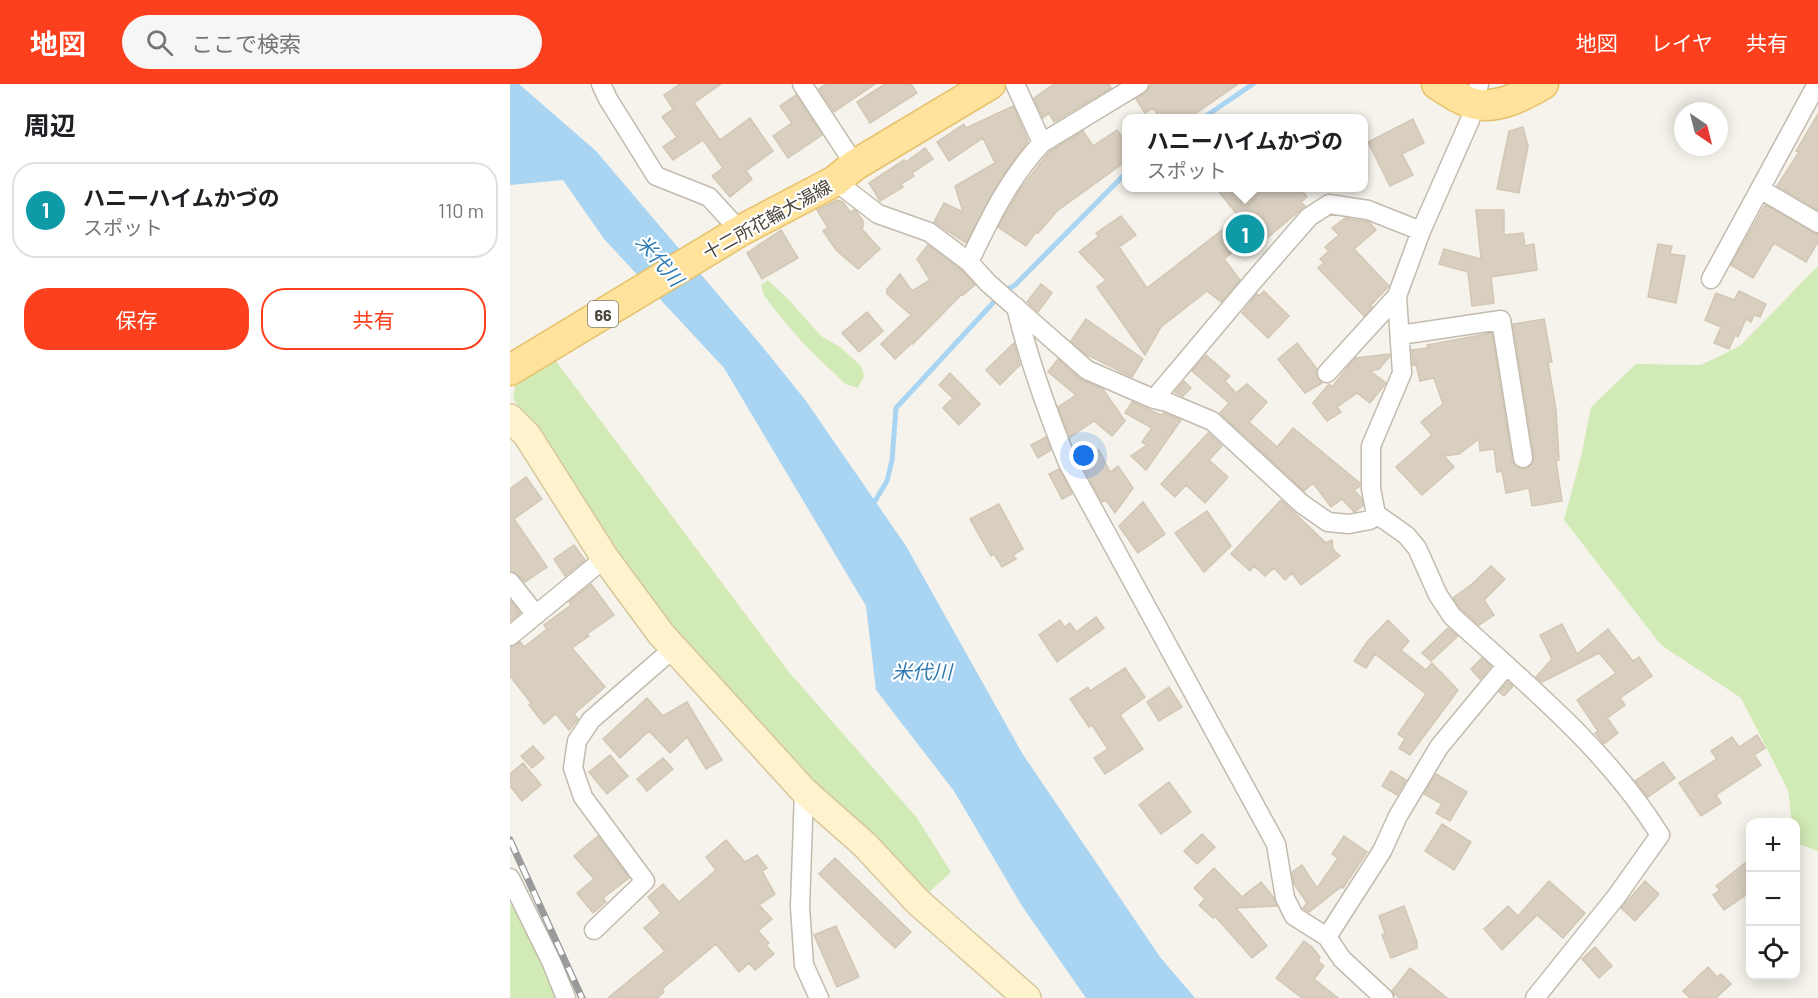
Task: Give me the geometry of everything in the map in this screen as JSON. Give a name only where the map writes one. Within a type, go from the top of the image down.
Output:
[{"type":"main road","name":"十二所花輪大湯線","points":[[510,369],[740,231],[845,173],[990,84]]},
{"type":"main road","points":[[1437,84],[1478,94],[1496,104],[1523,96],[1543,84]]},
{"type":"street","points":[[601,84],[656,176],[709,198],[740,231]]},
{"type":"street","points":[[802,84],[845,173],[878,213],[929,232],[969,262],[988,283],[1088,370],[1212,421],[1302,504],[1328,522],[1349,524],[1370,520],[1376,514]]},
{"type":"street","points":[[1015,84],[1042,143]]},
{"type":"street","points":[[969,262],[997,205],[1030,155],[1042,143],[1139,84]]},
{"type":"street","points":[[1711,279],[1760,189],[1811,113],[1817,84]]},
{"type":"street","points":[[1327,373],[1397,296],[1421,231],[1478,94]]},
{"type":"street","points":[[1760,189],[1818,223]]},
{"type":"street","points":[[1154,399],[1310,217],[1329,204],[1368,210],[1421,231]]},
{"type":"street","points":[[1397,296],[1402,373],[1371,446],[1371,489],[1376,514],[1406,535],[1417,548],[1438,596],[1452,616],[1582,736],[1646,813],[1660,835],[1616,897],[1535,998]]},
{"type":"street","points":[[1016,308],[1026,352],[1068,463],[1276,844],[1285,898],[1294,916],[1327,937],[1342,959],[1384,998]]},
{"type":"street","points":[[1400,334],[1501,320],[1523,458]]},
{"type":"street","points":[[510,418],[527,435],[605,558],[661,634],[804,791],[865,845],[918,902],[1027,998]]},
{"type":"street","points":[[510,636],[605,558]]},
{"type":"street","points":[[510,582],[536,615]]},
{"type":"street","points":[[594,930],[645,881],[583,797],[573,768],[577,741],[591,720],[674,648]]},
{"type":"street","points":[[1327,937],[1382,851],[1398,816],[1439,747],[1506,666]]},
{"type":"street","points":[[804,791],[800,907],[804,965],[819,998]]},
{"type":"street","points":[[513,890],[566,998]]},
{"type":"green space","points":[[1818,266],[1818,851],[1800,844],[1800,818],[1792,818],[1788,790],[1741,698],[1661,645],[1564,520],[1581,457],[1591,407],[1636,364],[1701,365],[1740,346]]},
{"type":"green space","points":[[768,280],[821,336],[840,347],[861,366],[864,376],[858,388],[845,384],[803,343],[774,309],[764,295],[761,285]]},
{"type":"green space","points":[[556,361],[788,671],[917,818],[951,872],[926,895],[805,777],[648,601],[540,435],[513,399],[515,385]]},
{"type":"green space","points":[[515,902],[557,998],[510,998],[510,906]]},
{"type":"water","name":"米代川","points":[[510,84],[519,84],[596,151],[806,401],[906,546],[1022,753],[1160,957],[1195,998],[1086,998],[1022,906],[954,791],[876,690],[866,606],[724,368],[604,239],[563,180],[510,185]]},
{"type":"building","points":[[680,84],[721,84],[694,103],[720,140],[750,118],[773,151],[746,171],[752,179],[730,197],[712,176],[723,168],[703,140],[673,160],[663,147],[677,137],[662,117],[673,109],[664,95]]},
{"type":"building","points":[[826,84],[875,84],[834,112],[819,89]]},
{"type":"building","points":[[885,84],[911,84],[917,93],[870,123],[857,102]]},
{"type":"building","points":[[1054,84],[1109,84],[1111,88],[1054,122],[1049,113],[1043,118],[1034,98]]},
{"type":"building","points":[[1152,84],[1238,84],[1195,114],[1157,114],[1153,108],[1145,113],[1136,99]]},
{"type":"building","points":[[796,95],[822,135],[788,158],[773,136],[792,123],[780,106]]},
{"type":"building","points":[[1013,106],[1028,141],[1000,179],[966,243],[934,222],[944,203],[963,212],[955,186],[995,163],[983,138],[949,161],[937,142],[964,124],[966,128]]},
{"type":"building","points":[[1818,114],[1818,210],[1777,186],[1799,152],[1796,151]]},
{"type":"building","points":[[1413,119],[1424,143],[1402,154],[1413,175],[1390,186],[1368,142]]},
{"type":"building","points":[[1523,127],[1528,146],[1519,193],[1497,189],[1509,131]]},
{"type":"building","points":[[1117,130],[1122,137],[1122,164],[1057,211],[1026,246],[998,227],[1019,191],[1049,152],[1083,131],[1093,146]]},
{"type":"building","points":[[925,148],[933,159],[912,173],[914,176],[901,184],[903,187],[880,201],[869,183],[904,160],[906,162]]},
{"type":"building","points":[[1219,192],[1303,192],[1307,197],[1301,202],[1305,206],[1255,248],[1248,240],[1224,259],[1240,280],[1221,302],[1207,291],[1161,327],[1145,355],[1097,287],[1106,280],[1079,252],[1099,236],[1096,233],[1121,216],[1136,235],[1119,247],[1147,288],[1239,217]]},
{"type":"building","points":[[837,200],[843,202],[850,212],[856,211],[863,221],[861,228],[880,249],[858,269],[836,250],[823,231],[828,228],[817,210]]},
{"type":"building","points":[[1765,205],[1818,234],[1818,242],[1806,262],[1774,243],[1753,278],[1731,265]]},
{"type":"building","points":[[1476,210],[1504,210],[1504,235],[1523,233],[1525,246],[1534,244],[1537,270],[1491,277],[1494,303],[1472,306],[1468,272],[1439,264],[1444,249],[1481,259]]},
{"type":"building","points":[[1345,218],[1369,222],[1376,230],[1354,249],[1389,286],[1364,316],[1318,268],[1324,263],[1320,259],[1329,251],[1325,247],[1339,235],[1332,228]]},
{"type":"building","points":[[781,230],[798,258],[762,279],[747,253]]},
{"type":"building","points":[[1658,244],[1672,246],[1670,254],[1685,256],[1676,303],[1648,297]]},
{"type":"building","points":[[928,245],[961,270],[975,285],[962,294],[895,359],[881,344],[911,315],[887,294],[887,289],[900,274],[912,291],[930,280],[917,259]]},
{"type":"building","points":[[1041,284],[1052,293],[1038,312],[1027,302]]},
{"type":"building","points":[[1264,291],[1289,316],[1268,338],[1242,313],[1257,294],[1259,296]]},
{"type":"building","points":[[1739,291],[1766,304],[1760,317],[1754,315],[1751,322],[1746,319],[1738,337],[1735,335],[1729,349],[1714,343],[1721,327],[1705,320],[1716,293],[1734,300]]},
{"type":"building","points":[[867,312],[883,331],[859,352],[842,333]]},
{"type":"building","points":[[1086,319],[1143,359],[1132,377],[1085,354],[1071,341]]},
{"type":"building","points":[[1544,319],[1552,362],[1548,362],[1556,410],[1559,460],[1556,461],[1562,501],[1532,506],[1529,488],[1506,493],[1502,471],[1497,472],[1494,449],[1480,451],[1479,439],[1459,454],[1444,456],[1454,467],[1422,495],[1396,467],[1432,435],[1421,422],[1443,404],[1434,378],[1420,381],[1416,364],[1413,365],[1412,350],[1492,333],[1512,460],[1518,468],[1525,469],[1533,463],[1534,456],[1513,324]]},
{"type":"building","points":[[1014,343],[1020,365],[1000,385],[986,370]]},
{"type":"building","points":[[1297,343],[1317,369],[1317,377],[1322,383],[1305,393],[1278,359]]},
{"type":"building","points":[[1389,354],[1390,356],[1379,369],[1370,371],[1386,383],[1370,403],[1357,393],[1337,407],[1341,412],[1327,421],[1313,403],[1329,384],[1332,387],[1355,358]]},
{"type":"building","points":[[1206,355],[1230,376],[1225,381],[1236,393],[1247,384],[1267,402],[1249,422],[1277,447],[1293,428],[1360,483],[1360,486],[1354,490],[1362,499],[1363,506],[1354,512],[1342,499],[1331,507],[1313,483],[1304,491],[1220,413],[1229,403],[1192,371]]},
{"type":"building","points":[[1058,359],[1080,379],[1103,389],[1125,421],[1112,436],[1094,421],[1070,437],[1058,407],[1076,395],[1048,372]]},
{"type":"building","points":[[950,373],[980,404],[959,425],[943,408],[953,398],[939,385]]},
{"type":"building","points":[[1184,381],[1191,388],[1183,396],[1175,392]]},
{"type":"building","points":[[1132,402],[1161,415],[1164,413],[1181,420],[1146,470],[1131,456],[1147,445],[1142,442],[1152,428],[1125,413]]},
{"type":"building","points":[[1208,433],[1222,446],[1209,460],[1228,477],[1205,503],[1186,485],[1175,497],[1161,484]]},
{"type":"building","points":[[1046,437],[1051,450],[1038,458],[1031,445]]},
{"type":"building","points":[[1099,450],[1110,472],[1118,466],[1133,488],[1115,513],[1106,500],[1102,502],[1079,459]]},
{"type":"building","points":[[1059,469],[1072,494],[1062,499],[1049,474]]},
{"type":"building","points":[[526,477],[542,499],[514,519],[547,567],[525,582],[510,571],[510,489]]},
{"type":"building","points":[[1281,500],[1326,543],[1332,540],[1333,549],[1340,556],[1301,585],[1292,573],[1285,580],[1274,568],[1265,576],[1254,566],[1250,571],[1231,554]]},
{"type":"building","points":[[1143,502],[1165,534],[1138,553],[1119,526]]},
{"type":"building","points":[[999,504],[1023,549],[1013,555],[1016,559],[1002,567],[994,554],[991,556],[970,519]]},
{"type":"building","points":[[1207,511],[1231,546],[1204,572],[1175,533]]},
{"type":"building","points":[[574,545],[585,560],[565,576],[554,559]]},
{"type":"building","points":[[1491,566],[1505,579],[1484,600],[1494,615],[1479,625],[1461,609],[1453,598]]},
{"type":"building","points":[[591,584],[614,615],[572,648],[605,687],[574,714],[578,719],[569,730],[556,714],[544,724],[510,676],[510,647],[520,642],[524,647],[547,629],[544,625],[571,605],[569,602]]},
{"type":"building","points":[[510,600],[520,613],[510,621]]},
{"type":"building","points":[[1096,617],[1104,628],[1057,662],[1039,635],[1060,620],[1064,627],[1070,623],[1076,632]]},
{"type":"building","points":[[1388,620],[1409,641],[1401,650],[1426,670],[1432,663],[1458,690],[1410,755],[1399,748],[1405,739],[1398,734],[1426,694],[1375,654],[1366,668],[1354,661],[1367,642]]},
{"type":"building","points":[[1562,624],[1577,654],[1608,629],[1633,661],[1639,657],[1652,676],[1620,698],[1625,705],[1607,718],[1618,733],[1604,744],[1595,733],[1598,731],[1577,700],[1616,673],[1599,653],[1542,682],[1536,677],[1552,659],[1540,635]]},
{"type":"building","points":[[1448,628],[1458,636],[1431,661],[1422,653]]},
{"type":"building","points":[[1482,658],[1491,666],[1480,679],[1471,669]]},
{"type":"building","points":[[1125,668],[1145,697],[1120,715],[1143,749],[1105,774],[1094,758],[1108,749],[1092,725],[1089,727],[1070,699],[1088,687],[1090,691]]},
{"type":"building","points":[[1508,682],[1513,686],[1504,696],[1499,692]]},
{"type":"building","points":[[1169,687],[1182,707],[1159,721],[1147,702]]},
{"type":"building","points":[[647,698],[663,716],[687,702],[722,760],[706,769],[687,737],[670,753],[649,731],[620,758],[603,739]]},
{"type":"building","points":[[1757,735],[1765,748],[1754,755],[1761,765],[1716,795],[1721,803],[1701,816],[1679,783],[1717,759],[1711,751],[1732,737],[1739,747]]},
{"type":"building","points":[[533,746],[544,758],[532,768],[521,756]]},
{"type":"building","points":[[610,755],[628,776],[607,794],[589,772]]},
{"type":"building","points":[[663,758],[673,769],[647,791],[637,779]]},
{"type":"building","points":[[1663,762],[1675,778],[1648,797],[1635,781]]},
{"type":"building","points":[[523,763],[541,785],[522,801],[510,786],[510,774]]},
{"type":"building","points":[[1391,771],[1406,780],[1397,795],[1382,786]]},
{"type":"building","points":[[1436,774],[1467,792],[1450,821],[1436,813],[1442,804],[1424,794]]},
{"type":"building","points":[[1169,782],[1191,812],[1161,834],[1139,805]]},
{"type":"building","points":[[1442,824],[1471,842],[1454,870],[1425,851]]},
{"type":"building","points":[[1202,834],[1215,847],[1197,864],[1184,851]]},
{"type":"building","points":[[598,836],[629,878],[603,898],[606,902],[593,913],[577,893],[594,879],[574,856]]},
{"type":"building","points":[[1344,836],[1367,852],[1343,888],[1341,887],[1309,912],[1303,908],[1307,903],[1294,884],[1292,872],[1302,865],[1317,888],[1338,858],[1332,854]]},
{"type":"building","points":[[726,840],[745,862],[757,855],[767,868],[762,871],[775,894],[759,905],[772,919],[758,931],[769,943],[766,945],[774,954],[755,970],[749,963],[739,972],[716,944],[662,989],[664,992],[657,998],[608,998],[665,951],[644,928],[661,913],[648,897],[663,884],[679,902],[716,870],[706,857]]},
{"type":"building","points":[[835,858],[911,932],[895,948],[819,874]]},
{"type":"building","points":[[1746,862],[1746,895],[1724,910],[1713,895],[1720,890],[1716,886]]},
{"type":"building","points":[[1214,868],[1242,897],[1261,882],[1274,898],[1277,906],[1236,908],[1267,946],[1252,958],[1215,916],[1213,918],[1199,905],[1205,899],[1194,888]]},
{"type":"building","points":[[1549,881],[1585,913],[1563,938],[1537,915],[1502,950],[1484,929],[1508,906],[1518,916]]},
{"type":"building","points":[[1645,881],[1659,894],[1635,921],[1621,908]]},
{"type":"building","points":[[1404,906],[1417,948],[1391,958],[1382,935],[1385,933],[1379,916]]},
{"type":"building","points":[[836,926],[859,977],[837,987],[814,935]]},
{"type":"building","points":[[1304,941],[1320,957],[1318,961],[1324,966],[1314,979],[1338,998],[1302,998],[1276,978]]},
{"type":"building","points":[[1595,947],[1612,966],[1599,978],[1582,959]]},
{"type":"building","points":[[1708,967],[1717,977],[1721,974],[1731,984],[1716,998],[1690,998],[1683,991]]},
{"type":"building","points":[[1410,968],[1447,998],[1400,998],[1394,994],[1392,991]]},
{"type":"waterway","points":[[1209,114],[1253,84]]},
{"type":"waterway","points":[[872,506],[887,481],[892,460],[896,408],[1004,291],[1015,285],[1122,177]]},
{"type":"railway","points":[[510,840],[582,998]]},
{"type":"place","name":"ハニーハイムかづの","points":[[1245,234]]}]
